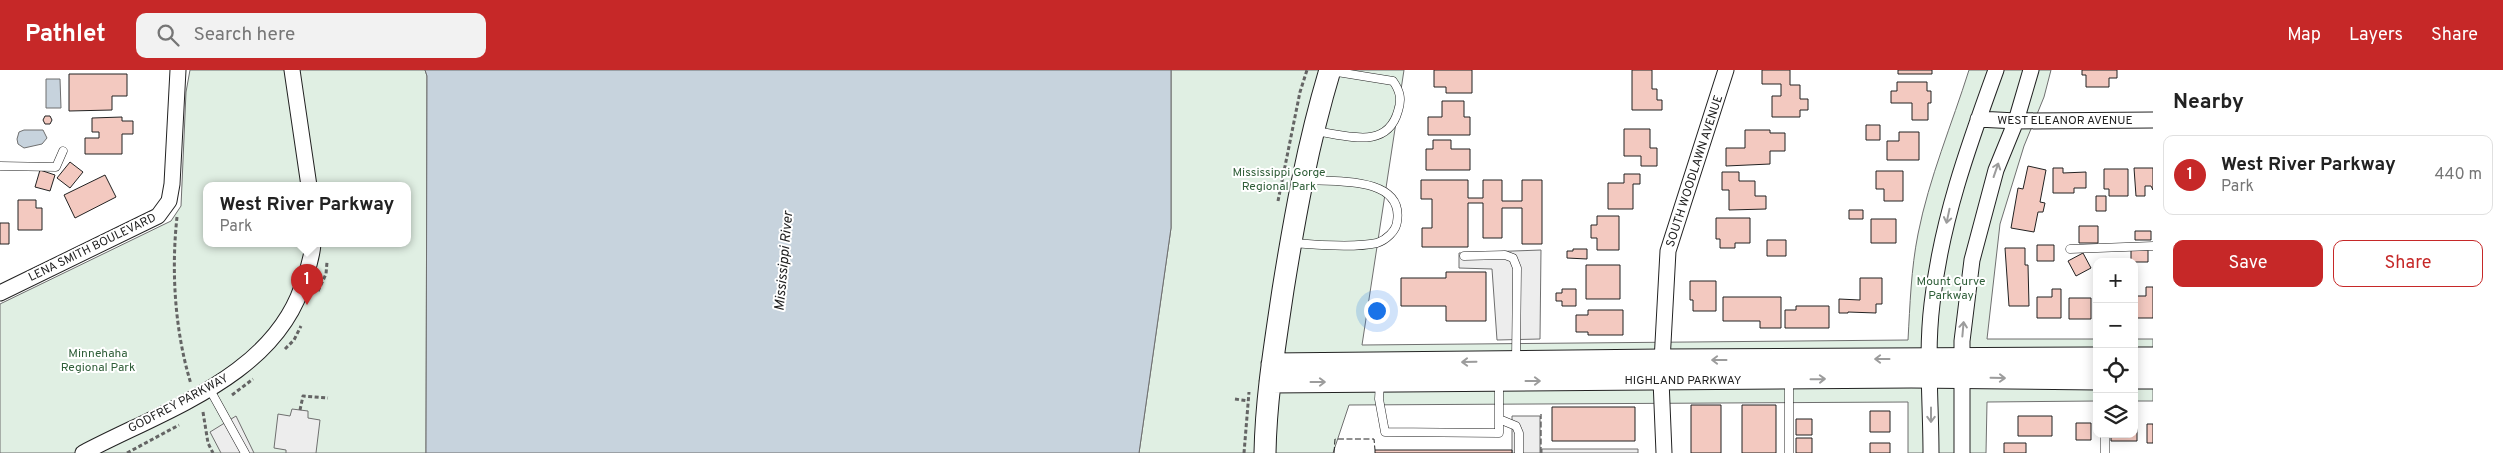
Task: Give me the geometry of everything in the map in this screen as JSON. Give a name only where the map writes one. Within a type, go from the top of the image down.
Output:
[{"type":"street","name":"LENA SMITH BOULEVARD","points":[[0,292],[158,216],[169,202],[172,184],[178,70]]},
{"type":"street","points":[[292,70],[308,182]]},
{"type":"street","points":[[1265,453],[1271,373],[1291,243],[1312,131],[1330,70]]},
{"type":"street","name":"SOUTH WOODLAWN AVENUE","points":[[1664,453],[1661,370],[1668,251],[1726,70]]},
{"type":"street","points":[[1931,453],[1932,306],[1939,256],[1952,196],[1996,70]]},
{"type":"street","points":[[1962,453],[1962,368],[1965,306],[1972,260],[1996,170],[2016,121],[2031,70]]},
{"type":"street","name":"WEST ELEANOR AVENUE","points":[[1978,119],[2016,121],[2153,120]]},
{"type":"street","name":"GODFREY PARKWAY","points":[[83,453],[210,388],[238,370],[267,345],[292,312],[303,286],[311,247]]},
{"type":"street","name":"HIGHLAND PARKWAY","points":[[1271,373],[1378,373],[1504,369],[1962,368],[2093,358]]},
{"type":"street","points":[[2138,358],[2153,358]]},
{"type":"street","name":"HIGHLAND PARKWAY","points":[[1661,370],[1789,380],[1931,368]]},
{"type":"street","name":"HIGHLAND PARKWAY","points":[[1962,368],[2093,379]]},
{"type":"street","points":[[2138,378],[2153,378]]},
{"type":"lane","points":[[1312,131],[1372,138],[1382,135],[1391,127],[1398,114],[1401,100],[1398,89],[1393,81],[1330,70]]},
{"type":"lane","points":[[0,166],[56,167],[62,152]]},
{"type":"lane","points":[[1291,243],[1326,246],[1377,242],[1389,236],[1397,224],[1397,211],[1391,196],[1382,189],[1363,184],[1302,180]]},
{"type":"lane","points":[[2070,249],[2153,246]]},
{"type":"lane","points":[[1378,373],[1385,432],[1499,433],[1504,369],[1517,268],[1513,258],[1505,255],[1464,256]]},
{"type":"lane","points":[[1789,380],[1789,453]]},
{"type":"lane","points":[[210,388],[245,453]]},
{"type":"lane","points":[[1499,419],[1516,426],[1519,433],[1519,453]]},
{"type":"lane","points":[[2105,438],[2105,453]]},
{"type":"path","points":[[178,208],[175,259],[177,301],[181,353],[190,384]]},
{"type":"path","points":[[300,410],[304,396],[328,398]]},
{"type":"path","points":[[1235,399],[1247,401],[1244,453]]},
{"type":"path","points":[[195,416],[204,412],[208,443],[213,453]]},
{"type":"path","points":[[127,453],[186,421]]},
{"type":"green space","name":"Minnehaha Regional Park","points":[[190,70],[425,70],[427,76],[426,453],[0,453],[0,304],[171,221],[181,206],[186,92]]},
{"type":"green space","points":[[1171,70],[1404,70],[1362,345],[1908,340],[1911,287],[1918,234],[1934,172],[1969,70],[2051,70],[2044,97],[2024,146],[2000,224],[1987,339],[2093,339],[2093,401],[1987,402],[1986,453],[1908,453],[1908,402],[1349,405],[1333,453],[1139,453],[1171,228]]},
{"type":"green space","points":[[2138,339],[2153,339],[2153,401],[2138,401]]},
{"type":"shaded area","points":[[1541,250],[1540,339],[1497,340],[1492,269],[1459,268],[1459,253]]},
{"type":"shaded area","points":[[292,409],[308,411],[308,418],[320,420],[316,453],[286,453],[286,450],[274,448],[278,414],[290,416]]},
{"type":"shaded area","points":[[236,416],[254,453],[221,453],[210,432]]},
{"type":"shaded area","points":[[1512,416],[1540,416],[1540,453],[1512,453]]},
{"type":"shaded area","points":[[1542,449],[1638,449],[1638,453],[1542,453]]},
{"type":"water","name":"Mississippi River","points":[[425,70],[1171,70],[1171,228],[1139,453],[426,453],[427,76]]},
{"type":"water","points":[[46,79],[60,79],[61,108],[46,108]]},
{"type":"water","points":[[24,130],[43,130],[47,138],[42,144],[24,148],[18,144],[17,139],[19,132]]},
{"type":"building","points":[[1434,70],[1472,70],[1472,93],[1446,93],[1446,87],[1434,87]]},
{"type":"building","points":[[1632,70],[1652,70],[1652,89],[1657,89],[1657,100],[1662,100],[1662,110],[1632,110]]},
{"type":"building","points":[[1762,70],[1790,70],[1790,85],[1800,85],[1800,99],[1808,99],[1808,110],[1800,110],[1800,117],[1772,117],[1772,96],[1781,96],[1781,84],[1762,84]]},
{"type":"building","points":[[1898,70],[1932,70],[1932,74],[1898,74]]},
{"type":"building","points":[[2082,70],[2117,70],[2117,78],[2109,78],[2109,87],[2086,87],[2086,75],[2082,75]]},
{"type":"building","points":[[69,74],[127,74],[127,96],[112,96],[112,110],[69,111]]},
{"type":"building","points":[[1897,82],[1927,82],[1927,91],[1931,91],[1931,103],[1928,103],[1928,120],[1912,120],[1912,103],[1891,103],[1891,91],[1897,91]]},
{"type":"building","points":[[1442,101],[1464,101],[1464,117],[1470,117],[1470,135],[1428,135],[1428,117],[1442,117]]},
{"type":"building","points":[[45,116],[50,116],[52,120],[50,124],[45,124],[43,120]]},
{"type":"building","points":[[122,117],[122,121],[133,121],[133,134],[122,134],[122,154],[85,154],[85,138],[99,138],[99,132],[92,132],[92,118]]},
{"type":"building","points":[[1866,125],[1880,125],[1880,140],[1866,140]]},
{"type":"building","points":[[1624,129],[1650,129],[1650,148],[1657,148],[1657,166],[1641,166],[1641,156],[1624,156]]},
{"type":"building","points":[[1745,130],[1770,130],[1770,133],[1785,133],[1785,151],[1770,151],[1770,164],[1726,166],[1726,148],[1745,148]]},
{"type":"building","points":[[1899,132],[1919,132],[1919,160],[1887,160],[1887,141],[1899,141]]},
{"type":"building","points":[[1433,140],[1451,140],[1451,149],[1470,149],[1470,170],[1426,170],[1426,149],[1433,149]]},
{"type":"building","points":[[70,162],[83,172],[70,188],[57,178]]},
{"type":"building","points":[[2028,166],[2046,170],[2040,202],[2045,203],[2043,212],[2038,212],[2034,232],[2011,228],[2018,188],[2023,189]]},
{"type":"building","points":[[2053,168],[2063,168],[2063,173],[2086,172],[2086,188],[2074,188],[2074,193],[2053,193]]},
{"type":"building","points":[[2134,168],[2153,168],[2153,190],[2151,186],[2145,186],[2145,196],[2136,196]]},
{"type":"building","points":[[2104,169],[2128,169],[2128,196],[2109,196],[2109,189],[2104,189]]},
{"type":"building","points":[[40,170],[55,175],[50,191],[35,187]]},
{"type":"building","points":[[1876,171],[1903,171],[1903,201],[1884,201],[1884,189],[1876,189]]},
{"type":"building","points":[[1722,172],[1739,172],[1739,181],[1755,181],[1755,196],[1766,196],[1766,209],[1729,210],[1729,190],[1722,190]]},
{"type":"building","points":[[1624,174],[1640,174],[1640,184],[1633,184],[1633,209],[1608,209],[1608,183],[1624,183]]},
{"type":"building","points":[[105,175],[116,197],[75,218],[64,195]]},
{"type":"building","points":[[1421,180],[1468,180],[1468,198],[1483,198],[1483,180],[1502,180],[1502,201],[1522,201],[1522,180],[1542,180],[1542,244],[1522,244],[1522,208],[1502,208],[1502,238],[1483,238],[1483,203],[1468,203],[1468,247],[1422,247],[1422,228],[1432,228],[1432,199],[1421,199]]},
{"type":"building","points":[[2096,196],[2106,196],[2106,211],[2096,211]]},
{"type":"building","points":[[18,200],[36,200],[36,208],[42,208],[42,230],[18,230]]},
{"type":"building","points":[[1849,210],[1863,210],[1863,219],[1849,219]]},
{"type":"building","points":[[1597,216],[1619,216],[1619,250],[1597,250],[1597,238],[1591,238],[1591,225],[1597,225]]},
{"type":"building","points":[[1716,218],[1750,218],[1750,243],[1735,243],[1735,248],[1720,248],[1720,239],[1716,239]]},
{"type":"building","points":[[1871,219],[1896,219],[1896,243],[1871,243]]},
{"type":"building","points":[[0,223],[9,223],[9,244],[0,244]]},
{"type":"building","points":[[2079,226],[2098,226],[2098,243],[2079,243]]},
{"type":"building","points":[[2135,231],[2151,231],[2151,240],[2135,240]]},
{"type":"building","points":[[1767,240],[1786,240],[1786,256],[1767,256]]},
{"type":"building","points":[[2037,245],[2054,245],[2054,261],[2037,261]]},
{"type":"building","points":[[2005,248],[2025,248],[2025,265],[2028,265],[2029,306],[2009,306]]},
{"type":"building","points":[[1573,249],[1587,249],[1587,259],[1567,258],[1567,251],[1573,251]]},
{"type":"building","points":[[2131,250],[2148,250],[2148,262],[2138,262],[2138,258],[2131,258]]},
{"type":"building","points":[[2083,253],[2091,268],[2076,276],[2068,261]]},
{"type":"building","points":[[1586,265],[1620,265],[1620,299],[1586,299]]},
{"type":"building","points":[[1446,272],[1486,272],[1486,321],[1446,321],[1446,306],[1401,306],[1401,278],[1446,278]]},
{"type":"building","points":[[1860,278],[1882,278],[1882,304],[1876,304],[1876,313],[1839,313],[1839,299],[1860,300]]},
{"type":"building","points":[[1690,281],[1716,281],[1716,311],[1693,311],[1693,300],[1690,300]]},
{"type":"building","points":[[2146,287],[2153,287],[2153,318],[2138,318],[2138,296],[2146,296]]},
{"type":"building","points":[[1562,289],[1576,289],[1576,306],[1562,306],[1562,301],[1556,301],[1556,293],[1562,293]]},
{"type":"building","points":[[2052,289],[2061,289],[2061,318],[2037,318],[2037,297],[2052,297]]},
{"type":"building","points":[[1723,297],[1781,297],[1781,328],[1760,328],[1760,321],[1723,321]]},
{"type":"building","points":[[2069,298],[2091,298],[2091,319],[2069,319]]},
{"type":"building","points":[[1796,306],[1829,306],[1829,328],[1785,328],[1785,310],[1796,310]]},
{"type":"building","points":[[1588,310],[1623,310],[1623,335],[1588,335],[1588,332],[1576,332],[1576,315],[1588,315]]},
{"type":"building","points":[[1691,405],[1721,405],[1721,453],[1691,453]]},
{"type":"building","points":[[1742,405],[1776,405],[1776,453],[1742,453]]},
{"type":"building","points":[[1552,407],[1635,407],[1635,441],[1552,441]]},
{"type":"building","points":[[1870,411],[1890,411],[1890,432],[1870,432]]},
{"type":"building","points":[[2018,416],[2052,416],[2052,436],[2018,436]]},
{"type":"building","points":[[1796,419],[1812,419],[1812,435],[1796,435]]},
{"type":"building","points":[[2076,423],[2091,423],[2091,440],[2076,440]]},
{"type":"building","points":[[2147,424],[2153,424],[2153,443],[2147,443]]},
{"type":"building","points":[[1796,438],[1812,438],[1812,453],[1796,453]]},
{"type":"building","points":[[2111,438],[2137,438],[2137,441],[2111,441]]},
{"type":"building","points":[[1870,443],[1890,443],[1890,453],[1870,453]]},
{"type":"building","points":[[2004,443],[2026,443],[2026,453],[2004,453]]},
{"type":"building","points":[[1375,450],[1512,450],[1512,453],[1375,453]]},
{"type":"fence","points":[[1541,414],[1541,453]]},
{"type":"fence","points":[[1334,453],[1335,439],[1374,439],[1375,450]]},
{"type":"place","name":"West River Parkway","points":[[307,305]]},
{"type":"park label","name":"Mississippi Gorge Regional Park","points":[[1279,179]]},
{"type":"park label","name":"Mount Curve Parkway","points":[[1951,288]]}]
